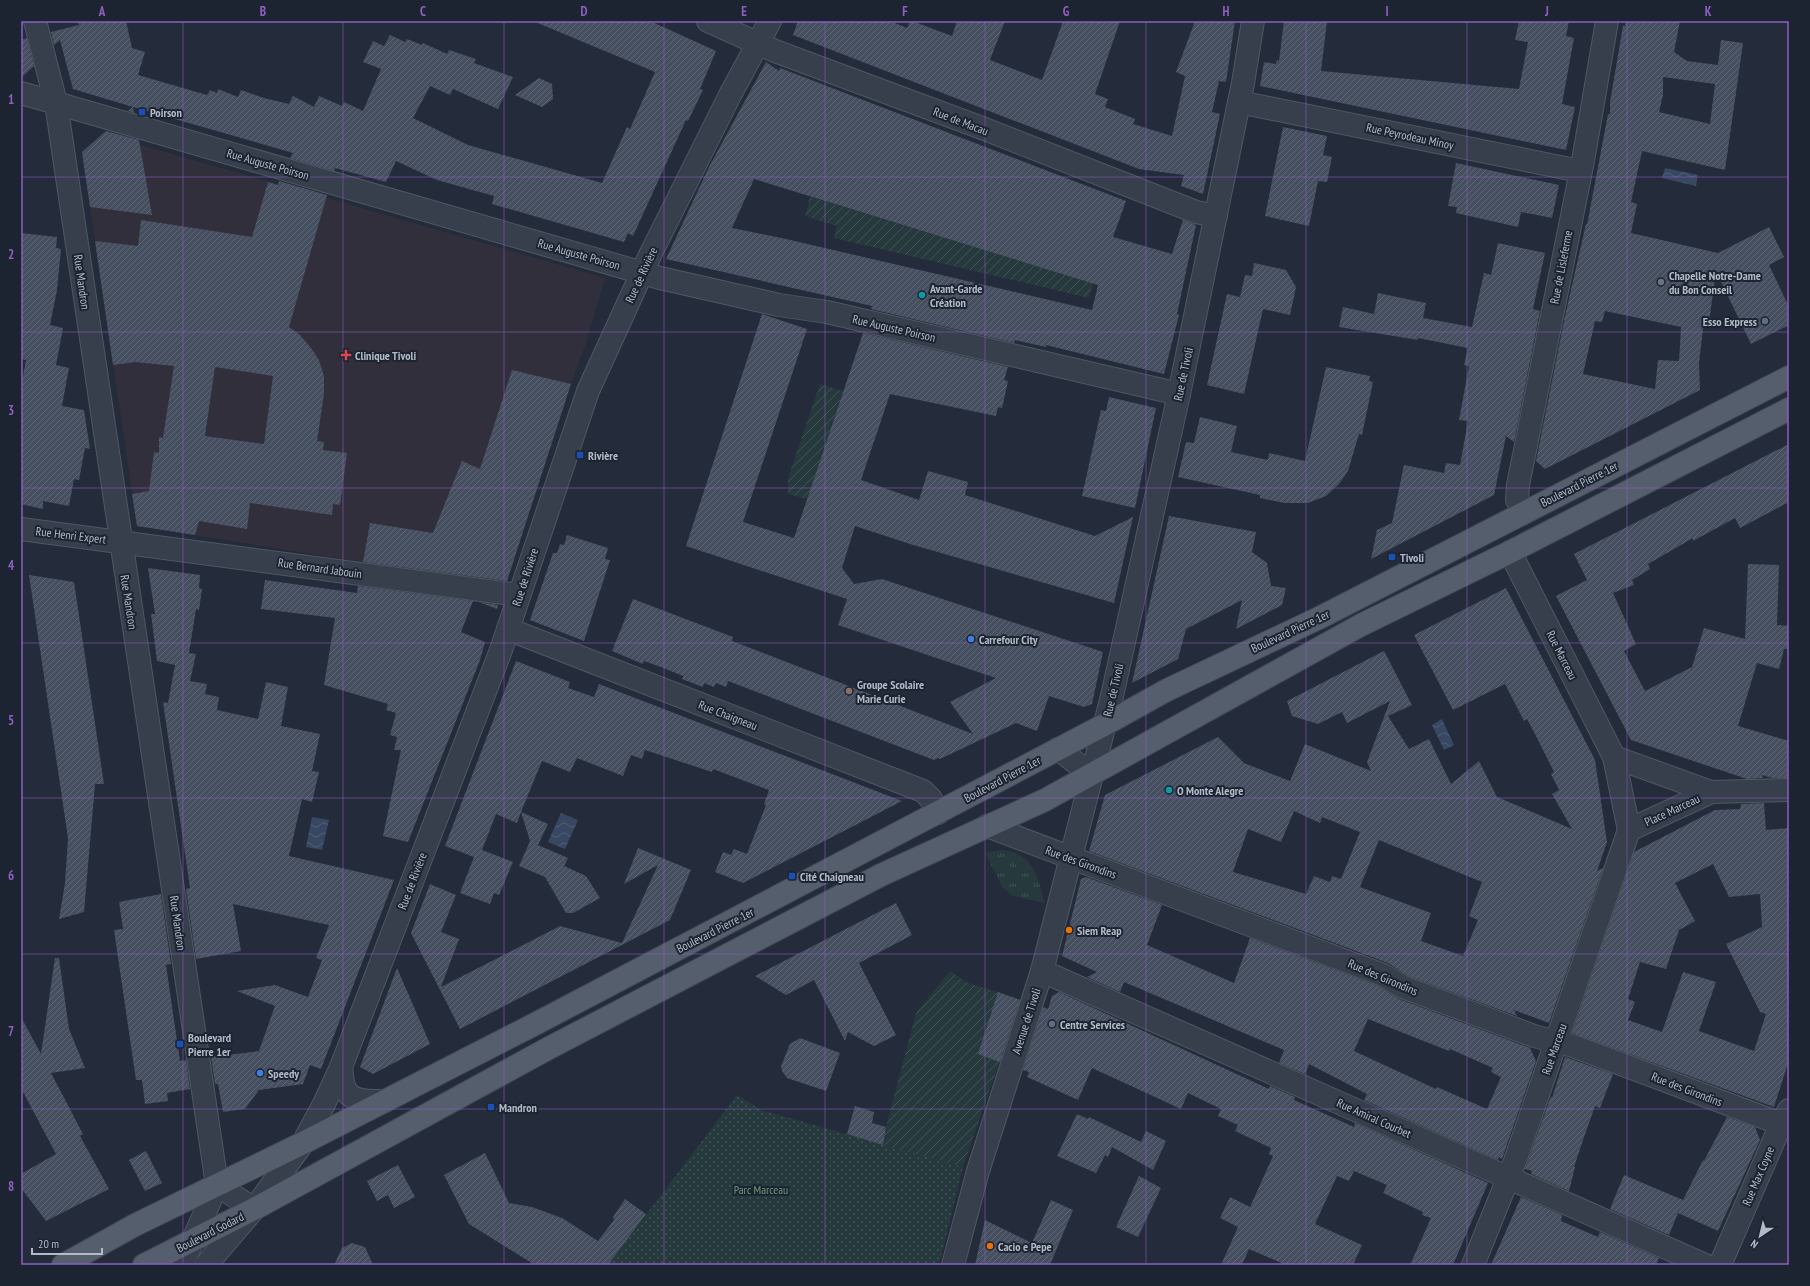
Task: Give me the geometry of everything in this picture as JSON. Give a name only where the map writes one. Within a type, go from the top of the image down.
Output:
[{"type":"main road","name":"Boulevard Pierre 1er","points":[[217,1185],[385,1101],[938,813],[1104,726],[1167,690],[1321,617],[1523,512],[1789,377]]},
{"type":"main road","points":[[254,1209],[549,1048],[881,875],[1045,800],[1361,625],[1510,552],[1789,409]]},
{"type":"main road","points":[[63,1265],[135,1225],[217,1185]]},
{"type":"main road","name":"Boulevard Godard","points":[[144,1265],[254,1209]]},
{"type":"street","name":"Rue Mandron","points":[[35,21],[56,103],[120,542],[217,1185]]},
{"type":"street","name":"Rue de Macau","points":[[708,21],[758,44],[982,128],[1196,212],[1216,216]]},
{"type":"street","name":"Rue de Rivière","points":[[206,1265],[254,1209],[303,1143],[324,1104],[341,1067],[508,629],[588,391],[642,272],[730,95],[770,21]]},
{"type":"street","name":"Rue de Tivoli","points":[[1092,775],[1179,394],[1239,102],[1252,21]]},
{"type":"street","name":"Rue de Lisleferme","points":[[1523,512],[1517,500],[1518,486],[1580,171],[1607,21]]},
{"type":"street","name":"Rue Auguste Poirson","points":[[21,93],[660,278],[779,306],[827,312],[1179,394]]},
{"type":"street","name":"Rue Peyrodeau Minoy","points":[[1239,102],[1580,171]]},
{"type":"street","name":"Rue Henri Expert","points":[[21,529],[120,542]]},
{"type":"street","name":"Rue Bernard Jabouin","points":[[120,542],[519,595]]},
{"type":"street","name":"Rue Marceau","points":[[1510,552],[1614,758]]},
{"type":"street","name":"Rue Chaigneau","points":[[508,629],[924,791],[931,799],[938,813]]},
{"type":"street","points":[[1058,749],[1092,775]]},
{"type":"street","name":"Place Marceau","points":[[1614,758],[1712,792]]},
{"type":"street","name":"Place Marceau","points":[[1614,758],[1629,830],[1712,792]]},
{"type":"street","name":"Avenue de Tivoli","points":[[953,1265],[978,1171],[1042,971],[1092,775]]},
{"type":"street","points":[[1712,792],[1789,790]]},
{"type":"street","name":"Rue des Girondins","points":[[987,826],[1383,975],[1408,988],[1534,1036],[1557,1041],[1785,1117]]},
{"type":"street","name":"Rue Marceau","points":[[1473,1265],[1509,1178],[1629,830]]},
{"type":"street","name":"Rue Amiral Courbet","points":[[1042,971],[1705,1265]]},
{"type":"street","points":[[341,1067],[344,1087],[349,1094],[368,1102],[385,1101]]},
{"type":"street","name":"Rue Max Coyne","points":[[1720,1265],[1785,1117]]},
{"type":"street","points":[[182,1265],[217,1185],[254,1209]]},
{"type":"shaded area","name":"Clinique Tivoli","points":[[102,134],[605,278],[586,343],[571,384],[543,378],[456,557],[450,576],[137,526],[82,152]]},
{"type":"green space","points":[[810,197],[1093,283],[1089,298],[834,238],[837,226],[805,216]]},
{"type":"green space","points":[[820,384],[843,391],[807,499],[788,494],[788,478]]},
{"type":"green space","points":[[1001,850],[1012,852],[1021,856],[1027,861],[1036,875],[1045,903],[1013,896],[1003,888],[985,853]]},
{"type":"green space","points":[[950,971],[966,982],[1021,1000],[963,1167],[883,1145],[886,1127],[916,1013]]},
{"type":"green space","name":"Parc Marceau","points":[[737,1095],[761,1110],[963,1167],[939,1265],[608,1265]]},
{"type":"water","points":[[1665,168],[1698,175],[1696,186],[1662,178]]},
{"type":"water","points":[[1442,719],[1454,745],[1444,750],[1432,725]]},
{"type":"water","points":[[561,813],[578,820],[565,849],[548,842]]},
{"type":"water","points":[[312,817],[329,820],[322,850],[306,847]]},
{"type":"building","points":[[78,21],[126,21],[132,48],[145,52],[138,75],[207,95],[210,90],[217,93],[218,89],[238,97],[241,90],[264,98],[289,104],[293,96],[314,107],[319,96],[342,106],[344,102],[363,111],[381,69],[363,62],[373,41],[384,46],[390,35],[405,42],[407,39],[422,45],[423,43],[447,54],[449,50],[476,59],[474,63],[513,77],[498,109],[453,89],[450,95],[430,86],[413,118],[468,145],[602,183],[627,127],[630,129],[655,72],[533,21],[650,21],[716,51],[700,89],[703,90],[688,121],[686,120],[633,236],[628,233],[624,242],[492,204],[494,196],[437,180],[396,161],[386,182],[335,168],[334,171],[290,158],[293,153],[73,89],[60,40],[54,45],[51,32],[79,25]]},
{"type":"building","points":[[798,21],[890,21],[907,28],[910,21],[912,21],[952,36],[957,21],[1005,21],[990,60],[1042,80],[1063,21],[1120,21],[1095,94],[1108,99],[1105,107],[1135,119],[1133,124],[1172,136],[1185,76],[1176,72],[1195,21],[1235,21],[1226,82],[1219,81],[1212,112],[1220,114],[1203,194],[1181,186],[1184,175],[1139,169],[793,35]]},
{"type":"building","points":[[1284,21],[1327,21],[1321,71],[1519,89],[1528,42],[1515,40],[1519,21],[1569,21],[1566,36],[1574,38],[1562,104],[1575,107],[1566,150],[1260,86],[1264,62],[1276,64],[1277,60],[1279,61]]},
{"type":"building","points":[[1626,21],[1680,21],[1674,52],[1687,61],[1718,65],[1721,40],[1743,43],[1725,170],[1642,151],[1631,202],[1637,204],[1631,233],[1718,253],[1769,227],[1784,257],[1769,265],[1789,307],[1789,325],[1751,344],[1716,271],[1709,322],[1704,321],[1699,363],[1700,390],[1545,469],[1536,461],[1565,316],[1586,224],[1587,225],[1608,114],[1610,114],[1610,102],[1623,26],[1625,26]],"holes":[[[1663,77],[1715,84],[1710,124],[1659,112],[1663,95]],[[1605,311],[1681,327],[1679,361],[1658,360],[1655,389],[1583,374],[1595,321],[1602,322]]]},
{"type":"building","points":[[27,38],[34,66],[21,78],[21,40]]},
{"type":"building","points":[[766,62],[779,71],[780,68],[1126,201],[1113,237],[1172,254],[1183,220],[1196,225],[1177,314],[1179,315],[1164,374],[1046,345],[1046,347],[1015,340],[1014,343],[871,309],[872,306],[666,259],[709,167]],"holes":[[[754,179],[1098,285],[1092,310],[786,239],[732,228]]]},
{"type":"building","points":[[539,78],[552,84],[553,99],[542,107],[515,95]]},
{"type":"building","points":[[133,107],[134,113],[128,111]]},
{"type":"building","points":[[1283,127],[1327,136],[1323,155],[1332,157],[1327,182],[1318,181],[1309,226],[1265,216]]},
{"type":"building","points":[[106,131],[139,140],[152,215],[90,207],[82,152]]},
{"type":"building","points":[[1456,163],[1559,185],[1552,218],[1521,212],[1518,227],[1456,213],[1457,207],[1448,206]]},
{"type":"building","points":[[279,181],[327,195],[289,327],[300,335],[311,348],[319,360],[324,376],[324,394],[317,441],[324,442],[323,450],[347,453],[340,505],[333,504],[332,515],[250,503],[247,529],[199,521],[195,535],[137,526],[132,494],[149,491],[154,452],[159,453],[159,437],[163,438],[174,366],[135,362],[113,365],[95,241],[138,246],[141,220],[252,237],[268,182],[278,185]],"holes":[[[215,367],[273,376],[264,444],[205,436]]]},
{"type":"building","points":[[21,233],[57,237],[56,248],[61,249],[57,290],[50,325],[63,328],[56,365],[69,368],[62,406],[84,410],[90,449],[85,448],[79,480],[74,479],[69,506],[43,501],[43,509],[21,504],[21,387],[26,360],[21,359]]},
{"type":"building","points":[[1498,243],[1545,253],[1533,309],[1540,311],[1514,442],[1506,436],[1494,495],[1371,559],[1377,530],[1392,523],[1404,465],[1444,473],[1446,463],[1460,465],[1468,421],[1459,420],[1469,366],[1464,365],[1468,348],[1418,338],[1418,340],[1339,327],[1343,307],[1374,314],[1378,293],[1426,303],[1423,318],[1472,327],[1484,273],[1491,275]]},
{"type":"building","points":[[1254,263],[1286,270],[1296,287],[1290,315],[1263,309],[1244,394],[1207,385],[1227,294],[1240,297],[1245,275],[1252,276]]},
{"type":"building","points":[[762,314],[807,329],[743,522],[794,538],[863,333],[1008,367],[1004,380],[1008,381],[1002,408],[998,407],[996,416],[890,394],[861,480],[919,500],[928,471],[968,482],[965,495],[1095,536],[1133,517],[1114,603],[910,544],[855,526],[842,568],[854,584],[882,579],[1103,652],[1092,704],[1084,707],[1049,696],[1037,731],[1016,723],[940,759],[938,758],[934,760],[728,681],[726,687],[716,683],[714,687],[704,683],[703,687],[682,679],[683,676],[661,667],[644,661],[643,664],[612,651],[633,599],[733,637],[732,641],[973,734],[950,702],[996,678],[838,625],[847,599],[686,546]]},
{"type":"building","points":[[1326,367],[1370,376],[1369,381],[1373,382],[1362,435],[1359,434],[1348,471],[1339,484],[1326,496],[1308,503],[1284,503],[1260,498],[1260,495],[1178,477],[1186,442],[1194,443],[1200,417],[1237,426],[1231,452],[1268,460],[1269,453],[1305,461]]},
{"type":"building","points":[[512,370],[571,384],[507,581],[363,562],[370,523],[433,533],[462,461],[480,469]]},
{"type":"building","points":[[1109,397],[1156,408],[1135,508],[1082,496],[1101,410],[1106,411]]},
{"type":"building","points":[[1789,444],[1789,502],[1740,528],[1735,518],[1693,541],[1693,538],[1648,564],[1650,569],[1632,580],[1634,585],[1613,593],[1636,644],[1624,651],[1645,691],[1692,667],[1704,628],[1745,639],[1748,564],[1779,565],[1777,625],[1789,626],[1789,649],[1784,649],[1779,669],[1757,663],[1738,726],[1789,741],[1789,778],[1772,778],[1762,775],[1763,778],[1747,779],[1631,740],[1556,596],[1587,580],[1574,554]]},
{"type":"building","points":[[1169,516],[1256,532],[1252,552],[1267,563],[1271,586],[1286,588],[1282,605],[1236,629],[1242,600],[1186,629],[1178,659],[1132,683]]},
{"type":"building","points":[[567,535],[608,548],[605,559],[610,560],[584,641],[530,620],[553,553],[557,553],[560,544],[564,545]]},
{"type":"building","points":[[148,568],[200,575],[199,588],[202,589],[199,610],[196,609],[189,653],[196,654],[190,681],[207,684],[205,694],[219,697],[217,710],[258,719],[266,682],[288,687],[281,726],[320,734],[312,771],[319,772],[312,802],[302,799],[289,856],[394,880],[321,1069],[310,1065],[303,1084],[259,1090],[245,1109],[223,1112],[218,1084],[215,1084],[211,1057],[259,1051],[275,1006],[237,991],[275,985],[308,997],[322,960],[316,958],[329,925],[233,904],[241,951],[196,959],[186,889],[190,888],[163,702],[168,703],[175,665],[157,661],[151,614],[155,614]]},
{"type":"building","points":[[29,575],[74,582],[104,784],[95,784],[84,912],[59,919],[65,883],[68,838]]},
{"type":"building","points":[[265,580],[357,593],[358,586],[473,601],[461,632],[485,642],[480,660],[408,842],[383,836],[401,750],[394,750],[397,737],[390,735],[396,713],[386,710],[388,704],[324,685],[335,618],[261,609]]},
{"type":"building","points":[[1506,588],[1595,760],[1607,842],[1597,871],[1603,868],[1549,1023],[1514,1010],[1517,1016],[1408,976],[1388,963],[1089,851],[1105,795],[1218,737],[1244,763],[1290,781],[1305,744],[1371,771],[1367,762],[1390,701],[1347,723],[1342,712],[1318,724],[1292,716],[1287,701],[1384,651],[1412,705],[1388,716],[1409,749],[1429,739],[1451,784],[1479,761],[1497,797],[1572,829],[1552,794],[1559,790],[1551,774],[1554,772],[1527,719],[1524,721],[1505,684],[1453,710],[1414,635]],"holes":[[[1294,811],[1320,823],[1322,817],[1360,832],[1341,879],[1332,876],[1330,882],[1314,876],[1306,894],[1233,872],[1248,829],[1281,842]],[[1379,840],[1482,882],[1469,916],[1478,920],[1463,956],[1421,941],[1431,913],[1360,887]]]},
{"type":"building","points":[[479,602],[498,605],[497,609]]},
{"type":"building","points":[[516,661],[570,682],[568,688],[594,697],[599,684],[902,801],[743,883],[715,872],[723,852],[731,855],[734,849],[747,854],[766,805],[764,804],[769,790],[713,769],[712,772],[645,750],[642,759],[631,755],[623,776],[577,758],[570,772],[542,761],[517,823],[496,814],[482,850],[513,862],[499,895],[494,893],[490,904],[460,893],[474,857],[445,846]]},
{"type":"building","points":[[1764,803],[1766,830],[1789,828],[1789,1060],[1774,1107],[1572,1033],[1634,852],[1715,810],[1740,809],[1741,804]],"holes":[[[1713,864],[1729,897],[1760,894],[1762,927],[1726,944],[1760,1012],[1766,1014],[1754,1051],[1699,1031],[1716,982],[1683,972],[1662,1032],[1628,1020],[1635,1002],[1628,999],[1640,962],[1666,969],[1679,930],[1695,921],[1675,883]]]},
{"type":"building","points":[[521,812],[548,824],[538,845],[568,858],[564,866],[586,876],[600,898],[573,913],[566,913],[545,877],[519,866],[530,841]]},
{"type":"building","points":[[638,848],[691,870],[670,920],[460,1029],[411,933],[430,884],[456,895],[441,932],[459,939],[441,987],[560,926],[622,943],[658,865],[624,884]]},
{"type":"building","points":[[1086,877],[1162,905],[1147,945],[1234,983],[1250,938],[1378,986],[1399,999],[1530,1048],[1536,1061],[1502,1159],[1499,1157],[1498,1160],[1364,1100],[1367,1094],[1309,1064],[1305,1074],[1279,1063],[1284,1050],[1124,982],[1120,992],[1087,977],[1097,972],[1062,956],[1081,879]],"holes":[[[1368,1019],[1449,1051],[1450,1049],[1493,1068],[1491,1072],[1501,1077],[1487,1109],[1437,1087],[1436,1089],[1354,1051]]]},
{"type":"building","points":[[161,894],[171,964],[166,965],[180,1061],[186,1060],[190,1089],[167,1093],[168,1101],[145,1104],[142,1080],[136,1080],[114,930],[123,929],[119,902]]},
{"type":"building","points":[[896,903],[912,935],[859,963],[896,1035],[874,1046],[848,1032],[845,1041],[814,980],[786,995],[755,976]]},
{"type":"building","points":[[55,958],[59,958],[69,1029],[85,1068],[51,1073],[83,1134],[80,1136],[109,1189],[46,1221],[21,1188],[21,1174],[56,1154],[21,1088],[21,1017],[41,1054]]},
{"type":"building","points":[[397,968],[430,1044],[373,1074],[360,1067]]},
{"type":"building","points":[[998,992],[1020,1000],[1000,1062],[978,1054]]},
{"type":"building","points":[[1059,992],[1269,1089],[1270,1086],[1295,1097],[1294,1100],[1354,1127],[1355,1123],[1488,1183],[1453,1265],[1410,1265],[1431,1218],[1422,1215],[1423,1212],[1383,1193],[1387,1185],[1354,1171],[1349,1181],[1337,1176],[1315,1224],[1362,1245],[1353,1265],[1286,1265],[1249,1249],[1242,1265],[1221,1265],[1238,1227],[1220,1218],[1230,1197],[1250,1207],[1273,1156],[1269,1154],[1271,1148],[1235,1131],[1238,1125],[1218,1116],[1221,1109],[1188,1093],[1181,1109],[1092,1068],[1078,1100],[1027,1077],[1029,1072],[1023,1070],[1043,1007],[1048,1009],[1052,996]]},
{"type":"building","points":[[800,1038],[840,1053],[826,1091],[787,1078],[782,1071],[781,1066],[790,1044]]},
{"type":"building","points":[[1565,1057],[1613,1074],[1600,1108],[1595,1106],[1574,1167],[1569,1191],[1531,1174],[1532,1171],[1525,1169],[1551,1096],[1552,1098]]},
{"type":"building","points":[[855,1106],[874,1112],[872,1123],[886,1127],[883,1145],[847,1134]]},
{"type":"building","points":[[1077,1114],[1088,1119],[1089,1117],[1141,1142],[1146,1131],[1166,1141],[1153,1170],[1112,1147],[1108,1157],[1105,1155],[1096,1173],[1057,1156]]},
{"type":"building","points":[[1727,1117],[1755,1127],[1760,1140],[1718,1231],[1678,1213],[1669,1235],[1610,1209],[1624,1175],[1683,1200]]},
{"type":"building","points":[[146,1151],[162,1183],[145,1191],[129,1160]]},
{"type":"building","points":[[485,1153],[509,1203],[532,1207],[562,1218],[598,1241],[614,1220],[613,1217],[625,1199],[646,1214],[608,1265],[535,1265],[469,1224],[444,1175]]},
{"type":"building","points":[[398,1165],[415,1197],[394,1208],[388,1195],[377,1201],[367,1181]]},
{"type":"building","points":[[1139,1176],[1161,1188],[1138,1237],[1116,1227]]},
{"type":"building","points":[[1521,1197],[1562,1215],[1561,1221],[1598,1237],[1600,1232],[1659,1258],[1656,1265],[1491,1265]]},
{"type":"building","points":[[1051,1200],[1073,1210],[1050,1265],[975,1265],[985,1220],[1032,1243]]},
{"type":"building","points":[[352,1243],[365,1247],[373,1265],[334,1265],[342,1248]]},
{"type":"place","name":"Poirson","points":[[142,112]]},
{"type":"place","name":"Chapelle Notre-Dame du Bon Conseil","points":[[1661,282]]},
{"type":"place","name":"Avant-Garde Création","points":[[922,295]]},
{"type":"place","name":"Esso Express","points":[[1765,321]]},
{"type":"place","name":"Clinique Tivoli","points":[[346,355]]},
{"type":"place","name":"Rivière","points":[[580,455]]},
{"type":"place","name":"Tivoli","points":[[1392,557]]},
{"type":"place","name":"Carrefour City","points":[[971,639]]},
{"type":"place","name":"Groupe Scolaire Marie Curie","points":[[849,691]]},
{"type":"place","name":"O Monte Alegre","points":[[1169,790]]},
{"type":"place","name":"Cité Chaigneau","points":[[792,876]]},
{"type":"place","name":"Siem Reap","points":[[1069,930]]},
{"type":"place","name":"Centre Services","points":[[1052,1024]]},
{"type":"place","name":"Boulevard Pierre 1er","points":[[180,1044]]},
{"type":"place","name":"Speedy","points":[[260,1073]]},
{"type":"place","name":"Mandron","points":[[491,1107]]},
{"type":"place","name":"Cacio e Pepe","points":[[990,1246]]}]
